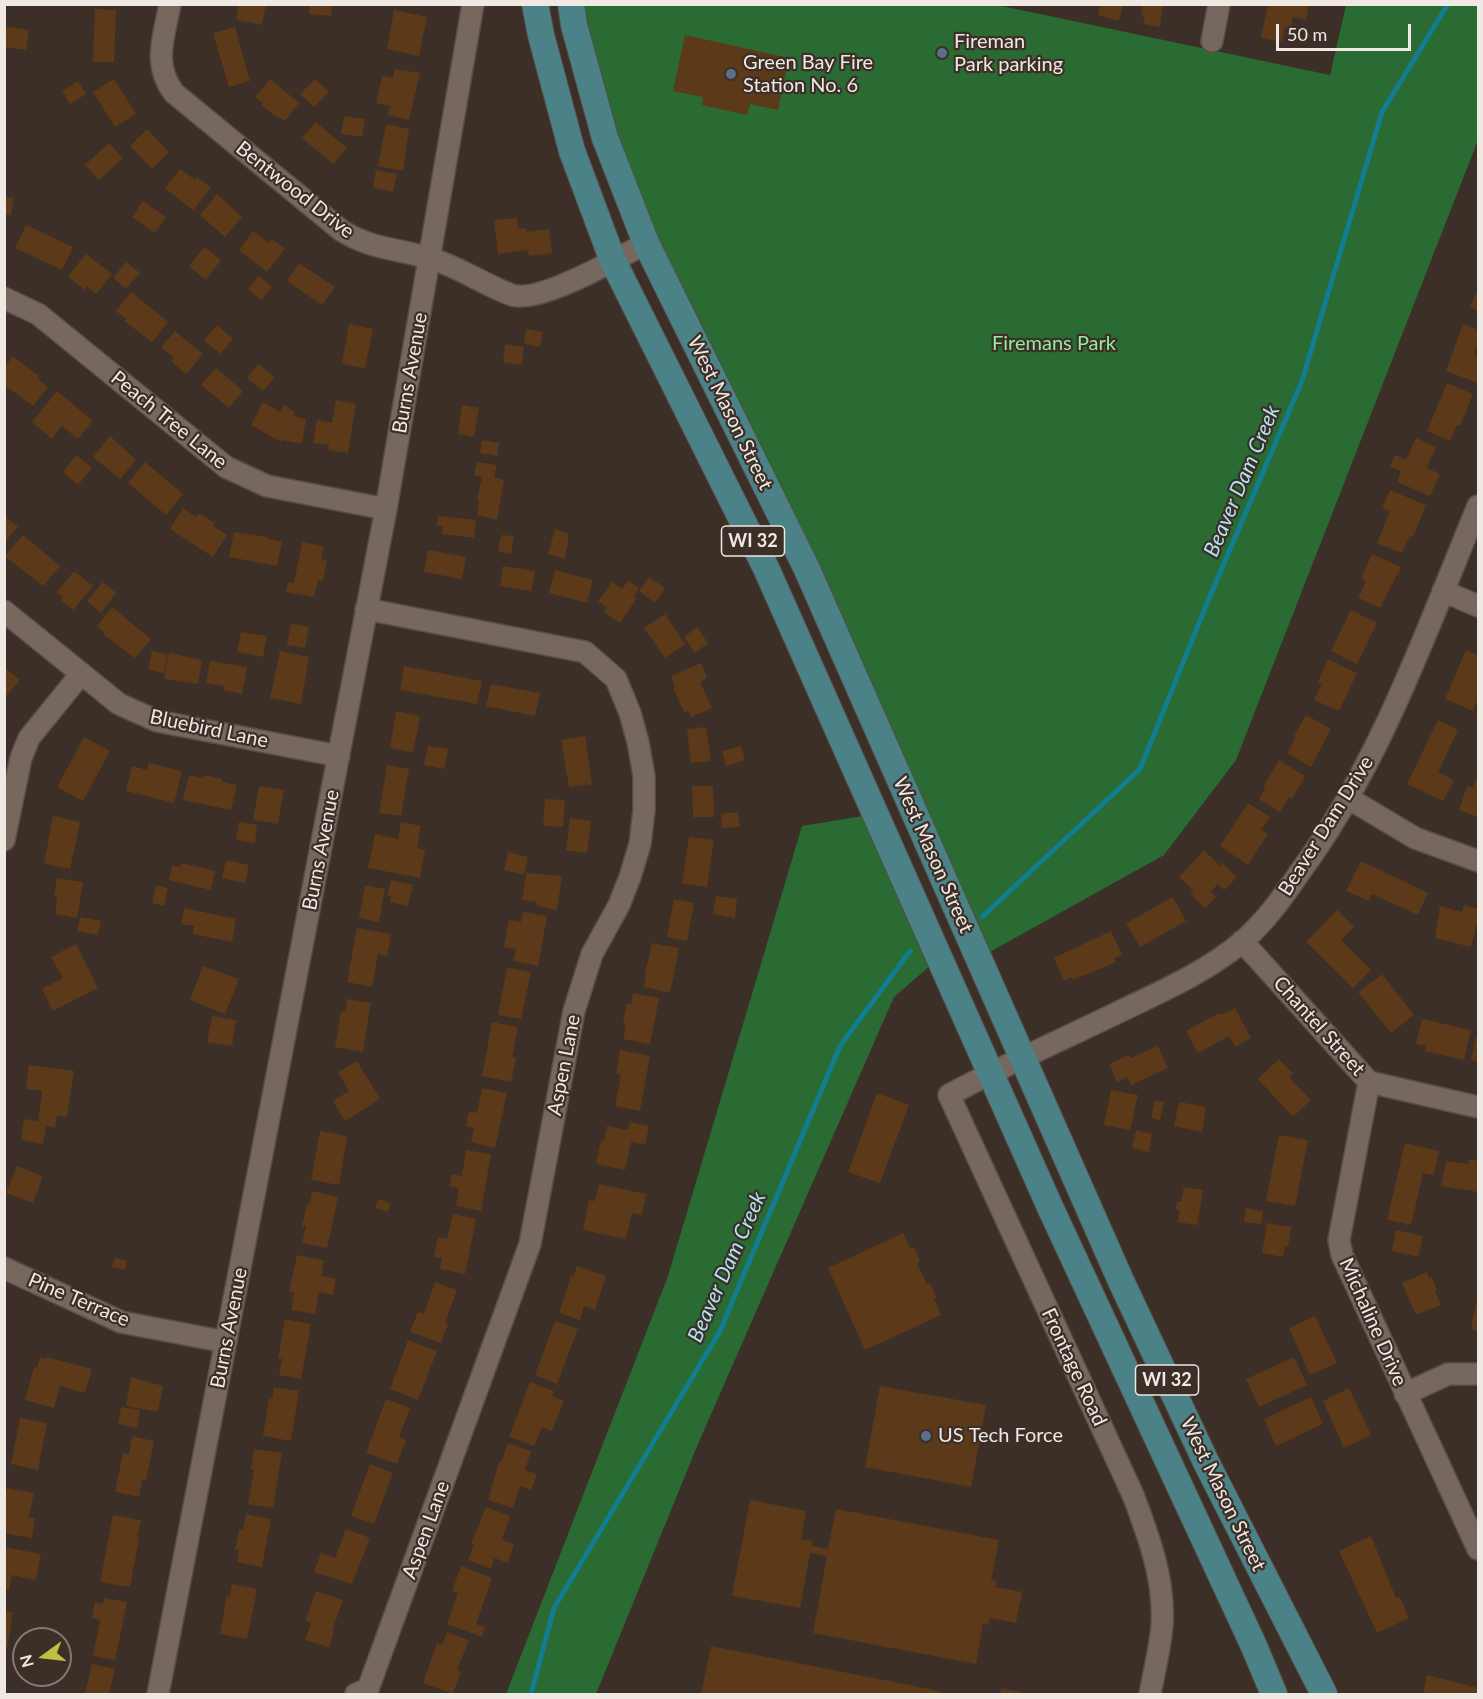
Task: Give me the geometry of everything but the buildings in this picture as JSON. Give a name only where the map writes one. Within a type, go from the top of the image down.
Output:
[{"type":"main road","name":"West Mason Street","points":[[536,4],[541,35],[572,151],[613,261],[766,568],[1050,1207],[1253,1644],[1274,1695]]},
{"type":"main road","name":"West Mason Street","points":[[571,4],[574,25],[604,138],[646,243],[806,567],[1021,1059],[1121,1281],[1201,1452],[1324,1695]]},
{"type":"street","name":"Bentwood Drive","points":[[170,4],[160,56],[166,83],[174,93],[342,231],[359,241],[379,248],[430,258],[514,296],[531,296],[546,292],[646,243]]},
{"type":"street","name":"Burns Avenue","points":[[159,1695],[386,509],[473,4]]},
{"type":"street","points":[[1212,41],[1219,4]]},
{"type":"street","name":"Peach Tree Lane","points":[[4,298],[38,314],[226,468],[267,486],[386,509]]},
{"type":"street","name":"Beaver Dam Drive","points":[[990,1072],[1190,978],[1242,941],[1280,900],[1312,856],[1348,798],[1388,722],[1479,506]]},
{"type":"street","points":[[1443,591],[1479,606]]},
{"type":"street","name":"Aspen Lane","points":[[356,1695],[368,1689],[530,1244],[574,1011],[592,954],[619,905],[630,877],[640,844],[644,810],[644,776],[630,713],[616,679],[585,652],[366,609]]},
{"type":"street","name":"Bluebird Lane","points":[[4,611],[119,704],[157,721],[339,756]]},
{"type":"street","points":[[4,840],[21,758],[29,738],[81,674]]},
{"type":"street","points":[[1348,798],[1415,838],[1479,861]]},
{"type":"street","name":"Chantel Street","points":[[1242,941],[1369,1082],[1479,1107]]},
{"type":"street","name":"Frontage Road","points":[[990,1072],[949,1095],[1129,1486],[1146,1531],[1160,1582],[1162,1605],[1162,1626],[1150,1695]]},
{"type":"street","name":"Michaline Drive","points":[[1369,1082],[1339,1240],[1345,1264],[1479,1549]]},
{"type":"street","name":"Pine Terrace","points":[[4,1268],[121,1322],[226,1342]]},
{"type":"street","points":[[1405,1394],[1448,1374],[1479,1374]]},
{"type":"green space","name":"Firemans Park","points":[[571,5],[997,5],[1330,75],[1346,5],[1478,5],[1478,140],[1236,760],[1164,855],[979,958],[646,243]]},
{"type":"green space","points":[[875,814],[939,958],[894,997],[698,1444],[596,1694],[506,1694],[668,1276],[802,826]]},
{"type":"waterway","name":"Beaver Dam Creek","points":[[982,917],[1140,769],[1210,596],[1302,381],[1382,112],[1448,4]]},
{"type":"waterway","name":"Beaver Dam Creek","points":[[531,1694],[554,1608],[720,1331],[840,1046],[910,951]]},
{"type":"place","name":"Fireman Park parking","points":[[942,53]]},
{"type":"place","name":"Green Bay Fire Station No. 6","points":[[731,74]]},
{"type":"place","name":"US Tech Force","points":[[926,1436]]}]
